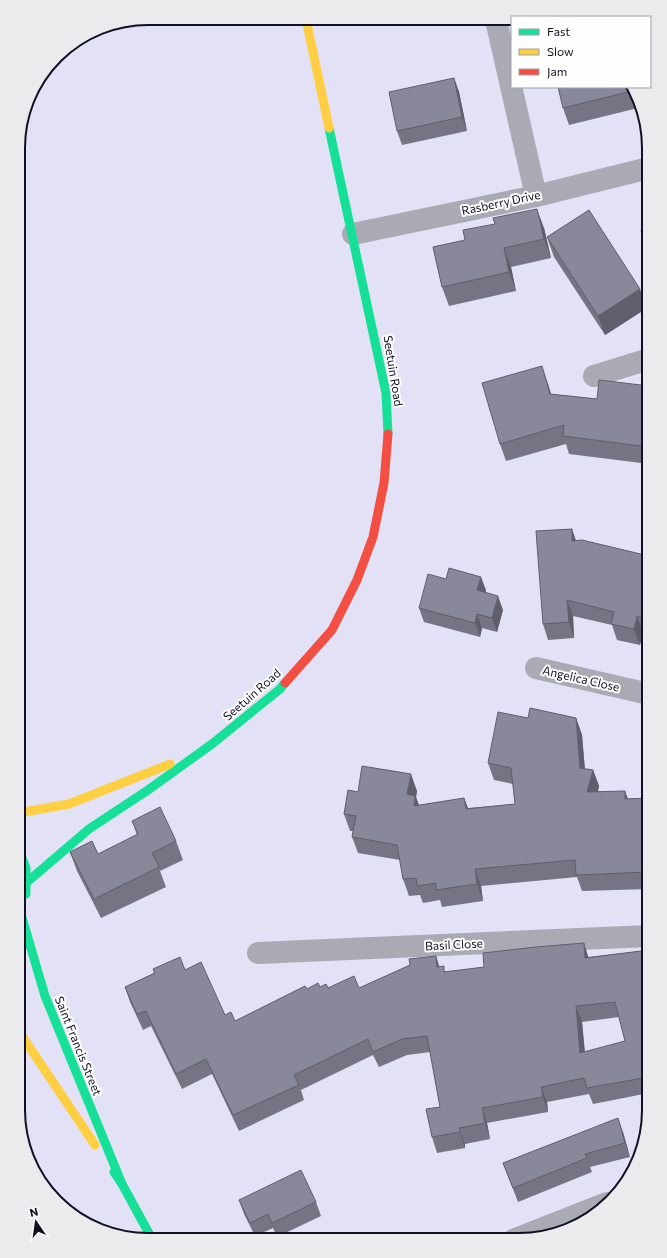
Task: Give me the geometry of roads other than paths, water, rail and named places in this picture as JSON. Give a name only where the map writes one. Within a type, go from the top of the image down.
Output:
[{"type":"street","name":"Seetuin Road","points":[[212,744],[280,689],[332,630],[357,580],[373,537],[384,483],[388,434],[386,393],[307,25]]},
{"type":"street","points":[[497,25],[511,86]]},
{"type":"street","points":[[511,88],[536,196]]},
{"type":"street","name":"Rasberry Drive","points":[[353,234],[536,196],[642,170]]},
{"type":"street","points":[[594,376],[642,361]]},
{"type":"street","name":"Angelica Close","points":[[536,668],[642,692]]},
{"type":"street","points":[[25,812],[69,804],[167,765],[212,744]]},
{"type":"street","points":[[26,883],[88,829],[148,790],[212,744]]},
{"type":"street","name":"Saint Francis Street","points":[[25,866],[27,891],[25,898]]},
{"type":"street","name":"Saint Francis Street","points":[[25,932],[45,996],[122,1184]]},
{"type":"street","name":"Basil Close","points":[[258,953],[642,936]]},
{"type":"street","name":"Saint Francis Street","points":[[25,1040],[122,1184],[149,1233]]},
{"type":"street","points":[[533,1232],[591,1209]]}]
